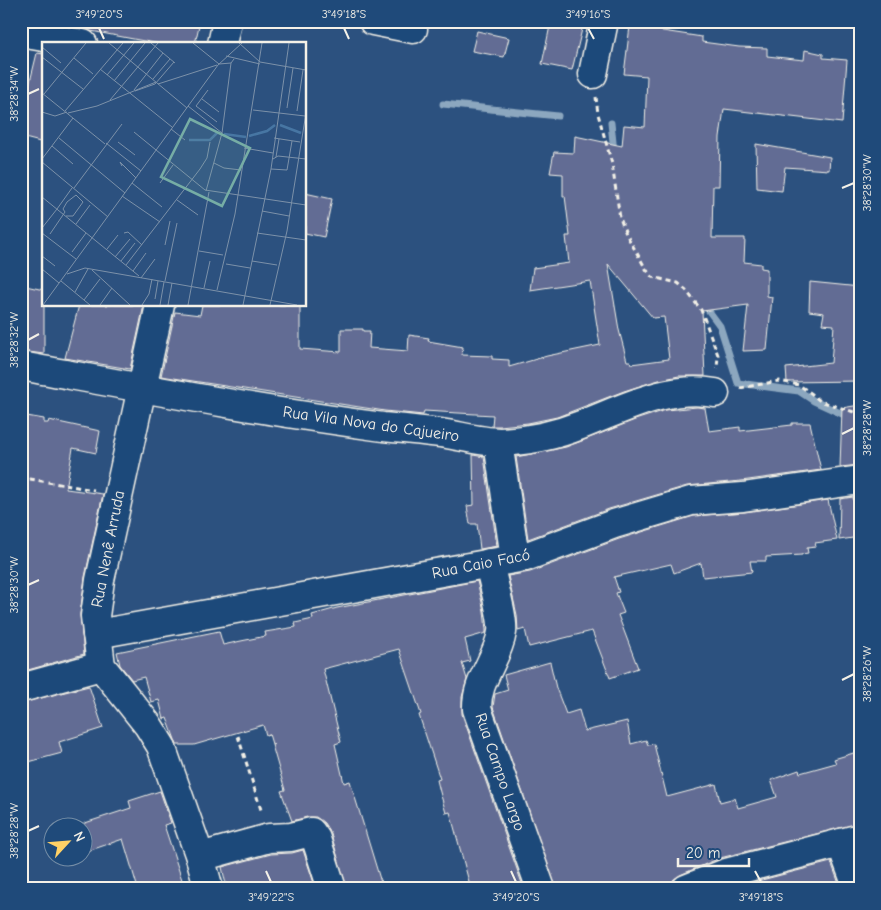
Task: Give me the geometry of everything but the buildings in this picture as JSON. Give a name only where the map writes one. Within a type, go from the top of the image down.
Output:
[{"type":"street","points":[[222,42],[227,21]]},
{"type":"street","points":[[373,21],[413,29]]},
{"type":"street","points":[[593,74],[604,21]]},
{"type":"street","points":[[21,33],[72,42]]},
{"type":"street","name":"Rua Nenê Arruda","points":[[101,666],[95,616],[100,580],[160,306]]},
{"type":"street","name":"Rua Vila Nova do Cajueiro","points":[[21,366],[330,420],[498,442],[531,439],[553,433],[581,425],[607,413],[639,402],[676,392],[697,390],[715,393]]},
{"type":"street","points":[[498,442],[515,558]]},
{"type":"street","name":"Rua Caio Facó","points":[[97,634],[515,558],[545,551],[614,524],[691,500],[743,497],[860,480]]},
{"type":"street","name":"Rua Campo Largo","points":[[489,563],[502,627],[500,640],[478,689],[477,709],[541,889]]},
{"type":"street","points":[[21,688],[101,666],[156,737],[170,770],[209,889]]},
{"type":"street","points":[[200,857],[269,838],[290,837],[311,832],[332,889]]},
{"type":"street","points":[[686,889],[726,873],[850,840],[858,889]]},
{"type":"path","points":[[593,74],[598,114],[612,164],[620,218],[632,246],[652,278],[678,284],[686,290],[701,310],[718,355],[715,393],[779,381],[799,384],[820,402],[860,414]]},
{"type":"path","points":[[21,481],[30,479],[118,494]]},
{"type":"path","points":[[238,736],[269,838]]},
{"type":"waterway","points":[[443,104],[558,116]]},
{"type":"waterway","points":[[611,123],[614,152]]},
{"type":"waterway","points":[[703,303],[720,326],[738,383],[799,391],[814,401],[851,418]]}]
